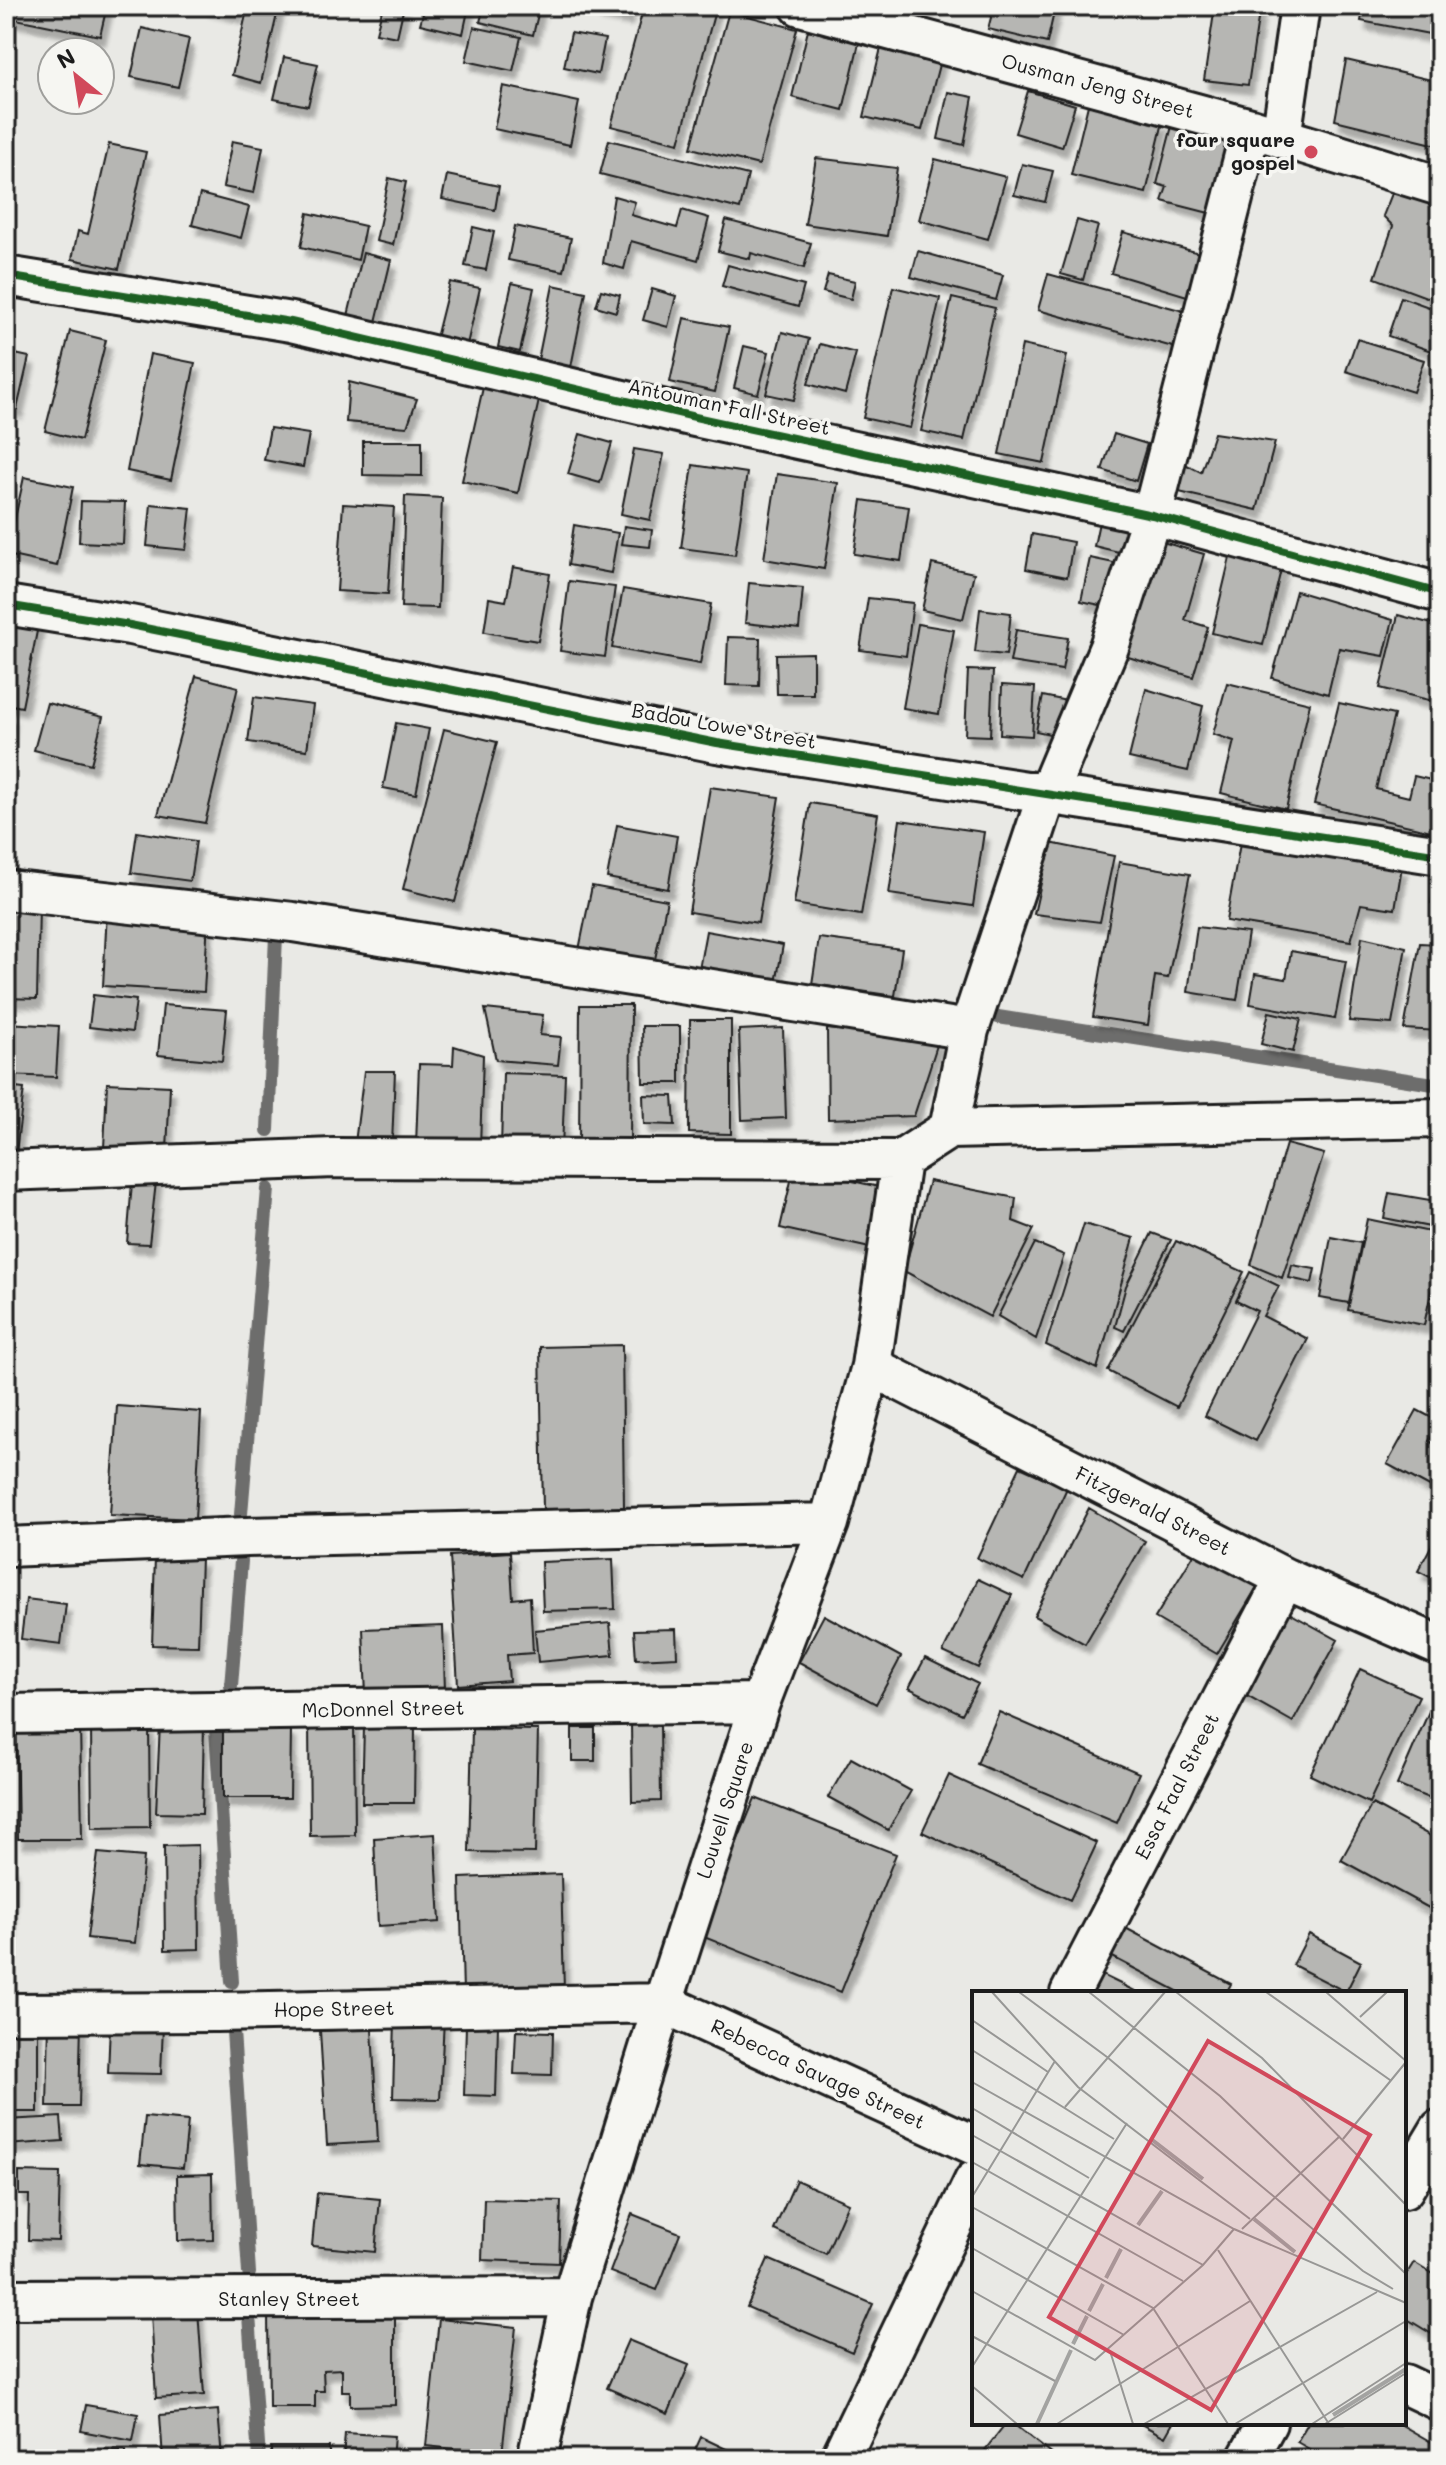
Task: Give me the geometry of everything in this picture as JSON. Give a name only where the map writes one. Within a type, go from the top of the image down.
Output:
[{"type":"street","name":"Ousman Jeng Street","points":[[800,6],[1266,133],[1440,186]]},
{"type":"street","points":[[949,1129],[969,1030],[1047,795],[1109,647],[1152,515],[1266,133],[1300,6]]},
{"type":"street","name":"Antouman Fall Street","points":[[6,276],[291,322],[695,417],[1152,515],[1440,593]]},
{"type":"street","name":"Badou Lowe Street","points":[[6,605],[130,625],[717,743],[1440,855]]},
{"type":"street","points":[[6,890],[293,922],[969,1030]]},
{"type":"street","points":[[6,1171],[334,1158],[901,1160],[949,1129],[1440,1118]]},
{"type":"street","name":"Louvell Square","points":[[540,2458],[572,2297],[760,1703],[829,1523],[871,1366],[901,1160]]},
{"type":"street","name":"Fitzgerald Street","points":[[871,1366],[1285,1578],[1440,1646]]},
{"type":"street","points":[[6,1547],[247,1537],[829,1523]]},
{"type":"street","name":"Essa Faal Street","points":[[1071,1991],[1285,1578]]},
{"type":"street","name":"McDonnel Street","points":[[6,1714],[760,1703]]},
{"type":"street","name":"Hope Street","points":[[6,2013],[663,2003]]},
{"type":"street","name":"Rebecca Savage Street","points":[[663,2003],[972,2144]]},
{"type":"street","points":[[1406,2186],[1440,2129]]},
{"type":"street","points":[[840,2459],[972,2185]]},
{"type":"street","name":"Stanley Street","points":[[6,2299],[572,2297]]},
{"type":"street","points":[[1406,2385],[1440,2401]]},
{"type":"street","points":[[1247,2459],[1266,2425]]},
{"type":"building","points":[[6,6],[107,6],[100,36],[6,17]]},
{"type":"building","points":[[203,6],[239,6],[237,14]]},
{"type":"building","points":[[248,6],[279,6],[261,83],[232,75]]},
{"type":"building","points":[[383,6],[404,6],[397,37],[376,33]]},
{"type":"building","points":[[425,6],[469,6],[463,34],[420,24]]},
{"type":"building","points":[[484,6],[540,6],[533,35],[480,22]]},
{"type":"building","points":[[597,6],[630,6],[627,16],[596,10]]},
{"type":"building","points":[[644,6],[716,7],[679,143],[611,126]]},
{"type":"building","points":[[994,6],[1055,8],[1047,43],[988,29]]},
{"type":"building","points":[[1215,6],[1260,6],[1248,85],[1204,80]]},
{"type":"building","points":[[1364,6],[1440,6],[1440,36],[1361,21]]},
{"type":"building","points":[[729,11],[797,29],[759,165],[691,148]]},
{"type":"building","points":[[474,27],[521,37],[513,71],[466,61]]},
{"type":"building","points":[[142,28],[189,39],[178,87],[131,77]]},
{"type":"building","points":[[808,30],[859,43],[843,110],[792,97]]},
{"type":"building","points":[[571,33],[605,39],[598,74],[564,67]]},
{"type":"building","points":[[882,44],[941,57],[922,130],[864,117]]},
{"type":"building","points":[[284,57],[318,64],[308,106],[274,99]]},
{"type":"building","points":[[1346,60],[1440,82],[1440,133],[1437,145],[1335,120]]},
{"type":"building","points":[[503,86],[579,102],[570,145],[494,129]]},
{"type":"building","points":[[1028,91],[1075,105],[1062,147],[1015,133]]},
{"type":"building","points":[[948,92],[973,97],[964,145],[938,139]]},
{"type":"building","points":[[1088,105],[1163,122],[1146,193],[1071,175]]},
{"type":"building","points":[[1173,122],[1237,139],[1217,215],[1162,201],[1167,187],[1157,184]]},
{"type":"building","points":[[609,140],[748,175],[740,209],[600,174]]},
{"type":"building","points":[[232,141],[263,147],[254,193],[223,187]]},
{"type":"building","points":[[109,144],[146,152],[119,269],[72,259],[78,231],[88,234]]},
{"type":"building","points":[[816,158],[897,168],[887,236],[805,224]]},
{"type":"building","points":[[935,159],[1006,177],[988,239],[919,220]]},
{"type":"building","points":[[1022,164],[1053,171],[1045,202],[1014,195]]},
{"type":"building","points":[[447,175],[499,186],[495,210],[442,199]]},
{"type":"building","points":[[389,178],[406,182],[393,245],[376,241]]},
{"type":"building","points":[[1393,191],[1440,204],[1440,292],[1437,301],[1375,278],[1393,226],[1383,216]]},
{"type":"building","points":[[200,194],[249,207],[241,238],[192,225]]},
{"type":"building","points":[[614,196],[635,202],[631,215],[677,228],[682,210],[709,218],[698,260],[631,241],[624,269],[603,263]]},
{"type":"building","points":[[308,213],[365,226],[358,260],[301,247]]},
{"type":"building","points":[[726,220],[811,243],[804,268],[751,253],[750,259],[718,251]]},
{"type":"building","points":[[1077,220],[1098,226],[1083,280],[1061,274]]},
{"type":"building","points":[[515,226],[571,238],[564,271],[508,260]]},
{"type":"building","points":[[473,227],[494,232],[486,270],[465,266]]},
{"type":"building","points":[[1123,232],[1199,253],[1187,296],[1111,273]]},
{"type":"building","points":[[918,251],[1003,275],[996,300],[911,277]]},
{"type":"building","points":[[363,253],[391,260],[375,326],[347,320]]},
{"type":"building","points":[[728,265],[804,286],[798,307],[722,286]]},
{"type":"building","points":[[1048,274],[1191,313],[1180,349],[1038,310]]},
{"type":"building","points":[[828,275],[855,281],[851,299],[823,292]]},
{"type":"building","points":[[450,282],[480,288],[466,349],[435,342]]},
{"type":"building","points":[[512,283],[534,288],[520,352],[498,347]]},
{"type":"building","points":[[553,285],[586,292],[571,367],[538,360]]},
{"type":"building","points":[[893,287],[940,298],[910,428],[863,418]]},
{"type":"building","points":[[652,289],[676,296],[668,327],[643,320]]},
{"type":"building","points":[[601,290],[620,295],[616,312],[596,306]]},
{"type":"building","points":[[1401,297],[1440,311],[1440,354],[1388,336]]},
{"type":"building","points":[[952,298],[995,308],[964,440],[921,431]]},
{"type":"building","points":[[684,318],[729,327],[715,392],[670,382]]},
{"type":"building","points":[[70,331],[106,340],[81,440],[45,431]]},
{"type":"building","points":[[782,332],[809,339],[794,400],[766,394]]},
{"type":"building","points":[[1357,339],[1424,360],[1413,392],[1346,371]]},
{"type":"building","points":[[820,344],[856,353],[845,394],[808,384]]},
{"type":"building","points":[[1022,345],[1067,355],[1044,463],[999,454]]},
{"type":"building","points":[[744,346],[769,352],[758,394],[734,388]]},
{"type":"building","points":[[6,352],[29,357],[17,409],[6,406]]},
{"type":"building","points":[[150,354],[195,363],[171,480],[127,471]]},
{"type":"building","points":[[349,382],[417,399],[407,427],[346,422]]},
{"type":"building","points":[[484,383],[540,396],[518,493],[462,481]]},
{"type":"building","points":[[270,428],[309,434],[303,467],[264,460]]},
{"type":"building","points":[[1214,433],[1275,442],[1257,510],[1179,492],[1185,464],[1201,472]]},
{"type":"building","points":[[580,434],[612,443],[600,483],[568,474]]},
{"type":"building","points":[[1114,434],[1147,444],[1136,481],[1102,470]]},
{"type":"building","points":[[363,441],[422,441],[422,476],[363,475]]},
{"type":"building","points":[[634,449],[664,454],[650,520],[621,514]]},
{"type":"building","points":[[693,465],[747,473],[735,555],[681,548]]},
{"type":"building","points":[[777,474],[838,483],[824,569],[764,559]]},
{"type":"building","points":[[24,477],[73,487],[57,566],[7,555]]},
{"type":"building","points":[[405,496],[442,498],[438,608],[401,607]]},
{"type":"building","points":[[862,500],[909,507],[901,561],[854,554]]},
{"type":"building","points":[[81,501],[125,502],[123,544],[79,542]]},
{"type":"building","points":[[151,504],[191,508],[186,550],[147,546]]},
{"type":"building","points":[[343,504],[394,507],[388,594],[337,591]]},
{"type":"building","points":[[1099,522],[1132,530],[1127,554],[1094,546]]},
{"type":"building","points":[[574,525],[618,533],[611,573],[568,565]]},
{"type":"building","points":[[624,526],[652,530],[650,547],[621,544]]},
{"type":"building","points":[[1032,534],[1073,542],[1067,577],[1026,569]]},
{"type":"building","points":[[1159,541],[1204,554],[1185,620],[1208,627],[1193,677],[1125,656]]},
{"type":"building","points":[[1233,545],[1284,557],[1263,645],[1212,633]]},
{"type":"building","points":[[1090,558],[1114,563],[1105,606],[1081,601]]},
{"type":"building","points":[[932,564],[974,573],[963,619],[922,610]]},
{"type":"building","points":[[513,567],[550,574],[538,641],[484,632],[489,598],[506,601]]},
{"type":"building","points":[[569,581],[615,587],[605,657],[560,651]]},
{"type":"building","points":[[749,583],[803,588],[799,629],[745,623]]},
{"type":"building","points":[[623,589],[711,604],[700,664],[612,648]]},
{"type":"building","points":[[1296,591],[1393,620],[1384,656],[1339,648],[1328,694],[1272,678]]},
{"type":"building","points":[[868,598],[913,603],[906,656],[860,650]]},
{"type":"building","points":[[980,609],[1011,613],[1006,655],[975,652]]},
{"type":"building","points":[[6,613],[39,621],[22,707],[6,704]]},
{"type":"building","points":[[1398,615],[1440,626],[1440,691],[1437,702],[1380,688]]},
{"type":"building","points":[[918,624],[954,630],[939,714],[903,708]]},
{"type":"building","points":[[1016,630],[1068,638],[1062,670],[1010,662]]},
{"type":"building","points":[[728,637],[760,638],[759,686],[726,685]]},
{"type":"building","points":[[813,653],[813,694],[777,694],[776,654]]},
{"type":"building","points":[[968,670],[993,671],[990,736],[965,735]]},
{"type":"building","points":[[196,676],[238,687],[205,823],[158,815]]},
{"type":"building","points":[[1227,683],[1310,703],[1286,809],[1221,793],[1234,741],[1213,734]]},
{"type":"building","points":[[1002,685],[1035,687],[1032,736],[1000,734]]},
{"type":"building","points":[[1146,689],[1203,706],[1188,771],[1129,758]]},
{"type":"building","points":[[1043,696],[1076,703],[1068,738],[1036,731]]},
{"type":"building","points":[[254,697],[313,705],[307,750],[248,742]]},
{"type":"building","points":[[47,703],[103,717],[91,764],[34,750]]},
{"type":"building","points":[[1339,703],[1394,715],[1376,789],[1409,797],[1414,776],[1440,782],[1440,833],[1314,804]]},
{"type":"building","points":[[6,714],[11,715],[8,743],[6,743]]},
{"type":"building","points":[[396,723],[429,729],[416,794],[383,788]]},
{"type":"building","points":[[444,729],[497,742],[455,902],[403,889]]},
{"type":"building","points":[[710,787],[779,797],[758,923],[689,912]]},
{"type":"building","points":[[810,803],[878,814],[861,915],[794,904]]},
{"type":"building","points":[[900,820],[984,832],[973,906],[889,894]]},
{"type":"building","points":[[617,825],[677,836],[668,889],[607,878]]},
{"type":"building","points":[[137,832],[196,841],[190,881],[131,873]]},
{"type":"building","points":[[1241,838],[1402,866],[1395,909],[1361,904],[1351,941],[1226,921]]},
{"type":"building","points":[[1050,843],[1114,856],[1100,922],[1034,914]]},
{"type":"building","points":[[1119,862],[1190,874],[1168,978],[1155,976],[1148,1025],[1093,1017]]},
{"type":"building","points":[[1437,868],[1440,869],[1440,906],[1431,903]]},
{"type":"building","points":[[592,886],[667,900],[654,964],[579,950]]},
{"type":"building","points":[[6,906],[39,906],[37,999],[6,998]]},
{"type":"building","points":[[107,911],[208,918],[204,992],[103,986]]},
{"type":"building","points":[[1197,927],[1248,933],[1237,1000],[1188,992]]},
{"type":"building","points":[[706,931],[783,945],[776,983],[699,969]]},
{"type":"building","points":[[1362,937],[1406,947],[1392,1024],[1349,1021]]},
{"type":"building","points":[[1440,937],[1440,1031],[1404,1029],[1420,943],[1439,944]]},
{"type":"building","points":[[819,938],[902,949],[895,996],[812,984]]},
{"type":"building","points":[[1291,951],[1346,961],[1335,1019],[1250,1004],[1255,974],[1286,979]]},
{"type":"building","points":[[93,995],[136,1000],[132,1032],[89,1027]]},
{"type":"building","points":[[163,1005],[227,1010],[222,1061],[158,1055]]},
{"type":"building","points":[[580,1005],[631,1005],[630,1144],[579,1143]]},
{"type":"building","points":[[485,1009],[543,1015],[540,1035],[561,1037],[558,1065],[496,1060]]},
{"type":"building","points":[[1269,1012],[1301,1019],[1293,1052],[1261,1044]]},
{"type":"building","points":[[690,1020],[731,1020],[731,1134],[689,1133]]},
{"type":"building","points":[[6,1023],[59,1026],[56,1077],[6,1075]]},
{"type":"building","points":[[642,1026],[680,1026],[680,1083],[643,1083]]},
{"type":"building","points":[[783,1028],[786,1118],[742,1120],[739,1030]]},
{"type":"building","points":[[827,1029],[939,1039],[914,1116],[828,1119]]},
{"type":"building","points":[[454,1046],[483,1055],[480,1147],[416,1145],[419,1064],[453,1065]]},
{"type":"building","points":[[364,1071],[395,1071],[392,1145],[355,1143]]},
{"type":"building","points":[[503,1073],[565,1075],[562,1149],[501,1148]]},
{"type":"building","points":[[107,1083],[170,1086],[167,1150],[104,1148]]},
{"type":"building","points":[[6,1087],[24,1089],[16,1152],[6,1151]]},
{"type":"building","points":[[643,1095],[673,1096],[675,1125],[644,1124]]},
{"type":"building","points":[[1286,1144],[1324,1154],[1282,1278],[1251,1265]]},
{"type":"building","points":[[794,1168],[884,1188],[870,1248],[780,1228]]},
{"type":"building","points":[[133,1170],[157,1173],[149,1244],[127,1243]]},
{"type":"building","points":[[929,1181],[1016,1198],[1013,1221],[1034,1229],[990,1317],[904,1271]]},
{"type":"building","points":[[1389,1193],[1436,1201],[1430,1227],[1384,1218]]},
{"type":"building","points":[[1367,1219],[1440,1234],[1440,1250],[1424,1325],[1348,1310]]},
{"type":"building","points":[[1084,1224],[1134,1238],[1097,1369],[1046,1345]]},
{"type":"building","points":[[1152,1233],[1171,1240],[1124,1331],[1115,1327],[1126,1286]]},
{"type":"building","points":[[1331,1237],[1361,1243],[1349,1303],[1320,1298]]},
{"type":"building","points":[[1176,1241],[1244,1272],[1177,1407],[1108,1371]]},
{"type":"building","points":[[1035,1243],[1064,1255],[1036,1339],[998,1316]]},
{"type":"building","points":[[1292,1265],[1315,1269],[1312,1283],[1289,1278]]},
{"type":"building","points":[[1250,1272],[1279,1286],[1263,1316],[1308,1339],[1256,1441],[1205,1416],[1257,1311],[1236,1301]]},
{"type":"building","points":[[622,1345],[624,1508],[543,1510],[540,1347]]},
{"type":"building","points":[[117,1406],[201,1412],[195,1519],[110,1515]]},
{"type":"building","points":[[1417,1410],[1440,1422],[1429,1441],[1440,1447],[1439,1492],[1387,1464]]},
{"type":"building","points":[[1020,1467],[1067,1488],[1024,1580],[977,1558]]},
{"type":"building","points":[[1089,1508],[1145,1541],[1085,1644],[1034,1616]]},
{"type":"building","points":[[1440,1529],[1440,1582],[1418,1571]]},
{"type":"building","points":[[1196,1551],[1257,1587],[1217,1654],[1155,1618]]},
{"type":"building","points":[[510,1552],[513,1599],[530,1597],[533,1653],[507,1655],[509,1681],[458,1685],[450,1556]]},
{"type":"building","points":[[155,1557],[201,1558],[198,1646],[152,1645]]},
{"type":"building","points":[[613,1559],[615,1609],[543,1611],[541,1562]]},
{"type":"building","points":[[978,1579],[1012,1595],[978,1668],[943,1652]]},
{"type":"building","points":[[26,1599],[66,1604],[61,1644],[21,1639]]},
{"type":"building","points":[[1284,1610],[1338,1640],[1293,1722],[1238,1691]]},
{"type":"building","points":[[824,1615],[901,1657],[876,1704],[799,1662]]},
{"type":"building","points":[[610,1623],[613,1655],[538,1662],[535,1630]]},
{"type":"building","points":[[443,1626],[445,1691],[366,1695],[363,1629]]},
{"type":"building","points":[[676,1629],[677,1657],[636,1659],[634,1630]]},
{"type":"building","points":[[925,1658],[978,1684],[962,1714],[909,1688]]},
{"type":"building","points":[[1360,1669],[1419,1696],[1369,1803],[1310,1775]]},
{"type":"building","points":[[1440,1686],[1440,1803],[1397,1785]]},
{"type":"building","points":[[999,1712],[1139,1773],[1117,1823],[977,1764]]},
{"type":"building","points":[[354,1720],[355,1835],[310,1836],[309,1721]]},
{"type":"building","points":[[80,1723],[82,1839],[18,1839],[16,1724]]},
{"type":"building","points":[[160,1723],[204,1724],[202,1814],[156,1813]]},
{"type":"building","points":[[631,1723],[660,1723],[661,1801],[632,1802]]},
{"type":"building","points":[[149,1726],[150,1827],[92,1828],[91,1727]]},
{"type":"building","points":[[364,1726],[415,1727],[414,1803],[362,1803]]},
{"type":"building","points":[[572,1728],[595,1728],[595,1761],[572,1761]]},
{"type":"building","points":[[223,1729],[291,1729],[290,1798],[223,1798]]},
{"type":"building","points":[[472,1729],[538,1730],[535,1853],[469,1852]]},
{"type":"building","points":[[851,1758],[911,1791],[888,1830],[828,1797]]},
{"type":"building","points":[[949,1775],[1097,1843],[1070,1900],[922,1832]]},
{"type":"building","points":[[755,1798],[896,1854],[841,1992],[699,1935]]},
{"type":"building","points":[[1372,1804],[1440,1841],[1440,1914],[1341,1860]]},
{"type":"building","points":[[435,1834],[440,1922],[378,1926],[374,1838]]},
{"type":"building","points":[[198,1845],[199,1949],[165,1950],[164,1846]]},
{"type":"building","points":[[98,1853],[144,1857],[135,1943],[87,1938]]},
{"type":"building","points":[[6,1864],[12,1864],[10,1953],[6,1953]]},
{"type":"building","points":[[561,1874],[564,1990],[463,1993],[460,1878]]},
{"type":"building","points":[[1118,1924],[1231,1984],[1227,1991],[1177,1991],[1103,1952]]},
{"type":"building","points":[[1309,1934],[1361,1962],[1346,1991],[1293,1965]]},
{"type":"building","points":[[1100,1974],[1135,1991],[1091,1991]]},
{"type":"building","points":[[395,2018],[444,2019],[440,2099],[393,2098]]},
{"type":"building","points":[[49,2021],[81,2022],[79,2107],[47,2107]]},
{"type":"building","points":[[6,2024],[38,2024],[38,2112],[6,2112]]},
{"type":"building","points":[[110,2025],[163,2026],[161,2074],[108,2073]]},
{"type":"building","points":[[466,2025],[498,2026],[496,2096],[464,2095]]},
{"type":"building","points":[[372,2028],[378,2142],[327,2145],[320,2031]]},
{"type":"building","points":[[516,2031],[553,2032],[552,2075],[514,2074]]},
{"type":"building","points":[[61,2117],[63,2141],[6,2145],[6,2120]]},
{"type":"building","points":[[145,2117],[188,2121],[183,2168],[140,2164]]},
{"type":"building","points":[[19,2172],[60,2173],[58,2241],[28,2240],[29,2195],[19,2195]]},
{"type":"building","points":[[212,2174],[213,2240],[178,2241],[177,2175]]},
{"type":"building","points":[[796,2180],[848,2203],[826,2254],[774,2230]]},
{"type":"building","points":[[317,2193],[380,2199],[375,2252],[312,2246]]},
{"type":"building","points":[[484,2199],[561,2201],[559,2263],[482,2260]]},
{"type":"building","points":[[632,2214],[680,2233],[657,2290],[610,2272]]},
{"type":"building","points":[[768,2259],[873,2304],[852,2352],[747,2307]]},
{"type":"building","points":[[1414,2262],[1440,2278],[1440,2339],[1406,2318],[1406,2275]]},
{"type":"building","points":[[198,2310],[204,2395],[156,2398],[151,2313]]},
{"type":"building","points":[[395,2314],[395,2405],[350,2406],[350,2391],[342,2391],[342,2369],[323,2370],[324,2391],[315,2391],[315,2407],[269,2407],[268,2315]]},
{"type":"building","points":[[439,2319],[516,2327],[502,2454],[426,2446]]},
{"type":"building","points":[[628,2340],[689,2365],[668,2414],[607,2388]]},
{"type":"building","points":[[86,2405],[138,2414],[133,2441],[81,2431]]},
{"type":"building","points":[[218,2410],[222,2459],[163,2459],[160,2415]]},
{"type":"building","points":[[1004,2425],[1015,2425],[1058,2459],[978,2459]]},
{"type":"building","points":[[1143,2425],[1172,2425],[1165,2437]]},
{"type":"building","points":[[1307,2425],[1402,2425],[1440,2447],[1440,2458],[1327,2459],[1297,2442]]},
{"type":"building","points":[[345,2433],[394,2436],[392,2459],[343,2459]]},
{"type":"building","points":[[701,2437],[747,2459],[691,2459]]},
{"type":"building","points":[[271,2447],[329,2447],[329,2459],[271,2459]]},
{"type":"building","points":[[71,2450],[126,2450],[126,2459],[71,2459]]},
{"type":"waterway","points":[[268,1130],[276,935]]},
{"type":"waterway","points":[[998,1017],[1440,1085]]},
{"type":"waterway","points":[[241,1514],[268,1189]]},
{"type":"waterway","points":[[231,1686],[241,1561]]},
{"type":"waterway","points":[[216,1729],[232,1982]]},
{"type":"waterway","points":[[233,2031],[249,2273]]},
{"type":"waterway","points":[[249,2315],[259,2459]]},
{"type":"cycle path","points":[[6,276],[291,322],[695,417],[1152,515],[1440,593]]},
{"type":"cycle path","points":[[6,605],[130,625],[717,743],[1440,855]]},
{"type":"place","name":"four square gospel","points":[[1311,152]]}]
